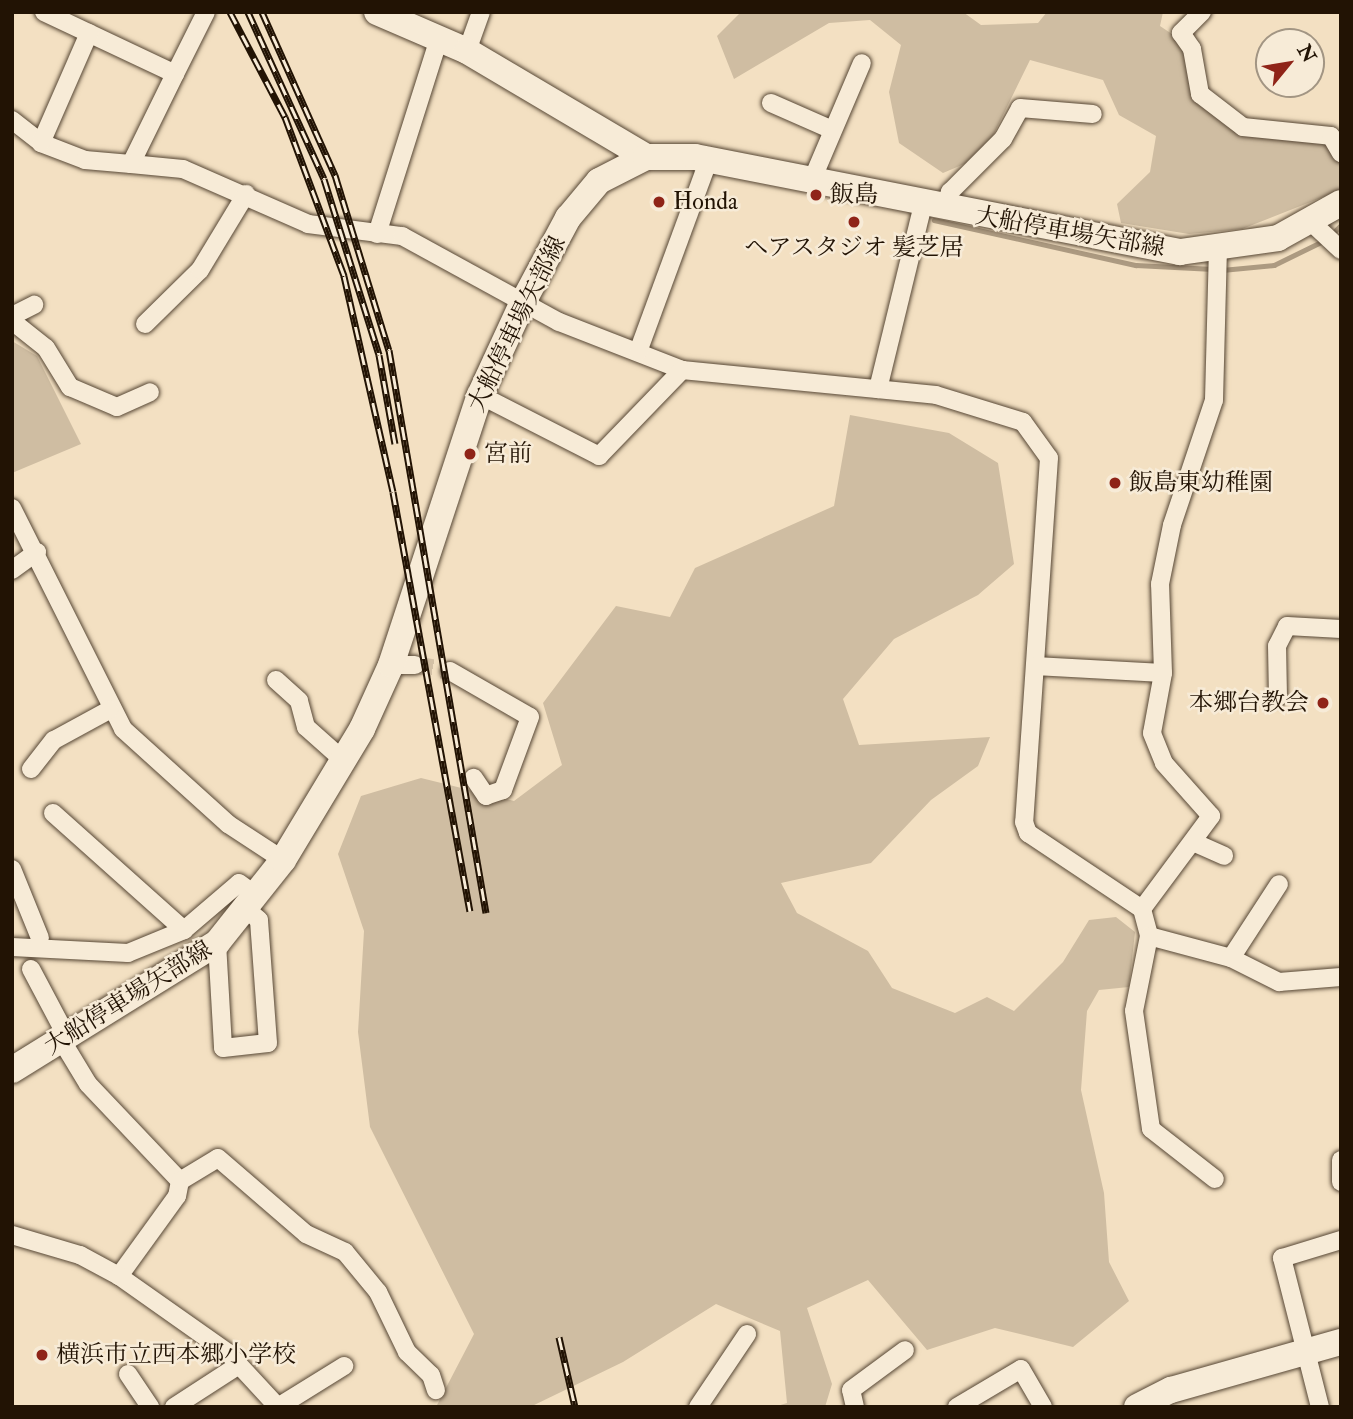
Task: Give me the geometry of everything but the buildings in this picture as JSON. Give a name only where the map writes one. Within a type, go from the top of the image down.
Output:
[{"type":"main road","points":[[377,12],[467,51],[646,157]]},
{"type":"main road","name":"大船停車場矢部線","points":[[12,1070],[216,943],[252,903],[283,860],[403,665],[480,396],[522,304],[582,199],[599,181],[646,157],[709,159],[1180,252],[1218,251],[1278,238],[1341,203]]},
{"type":"main road","points":[[1137,1407],[1171,1390],[1305,1349],[1341,1342]]},
{"type":"street","points":[[44,12],[175,74]]},
{"type":"street","points":[[131,164],[206,12]]},
{"type":"street","points":[[467,51],[481,12]]},
{"type":"street","points":[[1202,12],[1181,33],[1192,49],[1200,94],[1243,127],[1331,136],[1341,153]]},
{"type":"street","points":[[41,143],[89,33]]},
{"type":"street","points":[[377,234],[439,39]]},
{"type":"street","points":[[812,180],[830,130],[862,63]]},
{"type":"street","points":[[771,103],[830,130]]},
{"type":"street","points":[[878,389],[934,205],[1003,139],[1020,108],[1093,114]]},
{"type":"street","points":[[12,120],[41,143],[85,160],[183,169],[246,194],[308,224],[377,234],[420,244],[522,304],[682,370],[936,395],[1023,422],[1036,434],[1049,458],[1035,666],[1028,833],[1142,909],[1149,936],[1134,1012],[1151,1129],[1215,1179]]},
{"type":"street","points":[[638,352],[709,159]]},
{"type":"street","points":[[145,324],[200,270],[246,194]]},
{"type":"street","points":[[1311,222],[1341,250]]},
{"type":"street","points":[[1142,909],[1211,816],[1164,762],[1152,733],[1163,673],[1160,584],[1172,525],[1213,400],[1218,251]]},
{"type":"street","points":[[34,305],[12,319],[46,348],[70,387],[117,407],[150,392]]},
{"type":"street","points":[[480,396],[598,456],[682,370]]},
{"type":"street","points":[[12,508],[37,552],[108,710],[228,824],[283,860]]},
{"type":"street","points":[[12,570],[37,552]]},
{"type":"street","points":[[1278,697],[1277,646],[1287,626],[1341,629]]},
{"type":"street","points":[[1035,666],[1163,673]]},
{"type":"street","points":[[450,671],[530,717],[503,790],[486,796],[474,778]]},
{"type":"street","points":[[276,680],[299,701],[306,727],[343,760]]},
{"type":"street","points":[[31,769],[54,740],[108,710]]},
{"type":"street","points":[[53,813],[184,930]]},
{"type":"street","points":[[1193,842],[1224,856]]},
{"type":"street","points":[[12,869],[28,951],[64,1039],[88,1084],[180,1181]]},
{"type":"street","points":[[28,951],[128,953],[184,930],[239,883],[259,920],[268,1043],[223,1048],[216,943]]},
{"type":"street","points":[[1231,958],[1279,884]]},
{"type":"street","points":[[1149,936],[1231,958],[1279,982],[1341,977]]},
{"type":"street","points":[[119,1276],[177,1196],[180,1181],[218,1158],[306,1234],[345,1252],[378,1292],[407,1352],[431,1375],[436,1390]]},
{"type":"street","points":[[1341,1160],[1341,1182]]},
{"type":"street","points":[[12,1235],[80,1255],[119,1276],[239,1365],[278,1407],[344,1366]]},
{"type":"street","points":[[1320,1407],[1282,1258],[1341,1240]]},
{"type":"street","points":[[698,1407],[747,1334]]},
{"type":"street","points":[[855,1407],[851,1390],[905,1350]]},
{"type":"street","points":[[174,1407],[239,1365]]},
{"type":"street","points":[[957,1407],[1021,1369],[1043,1407]]},
{"type":"street","points":[[128,1374],[150,1407]]},
{"type":"shaded area","points":[[741,12],[963,12],[981,25],[1038,23],[1047,12],[1163,12],[1160,26],[1181,40],[1198,94],[1242,129],[1341,142],[1341,190],[1242,229],[1189,234],[1121,223],[1117,204],[1150,172],[1156,136],[1119,115],[1103,80],[1030,60],[983,156],[943,173],[899,143],[889,92],[901,45],[870,20],[829,23],[734,79],[717,36]]},
{"type":"shaded area","points":[[12,341],[37,356],[81,444],[12,473]]},
{"type":"shaded area","points":[[850,415],[949,433],[998,463],[1014,564],[978,595],[894,639],[843,699],[859,745],[990,737],[978,766],[931,800],[871,863],[781,883],[797,913],[868,951],[892,988],[955,1013],[987,997],[1014,1011],[1063,962],[1089,920],[1116,917],[1135,932],[1129,987],[1099,990],[1087,1011],[1081,1090],[1104,1193],[1109,1262],[1129,1301],[1073,1347],[995,1328],[927,1350],[868,1280],[807,1308],[832,1384],[825,1407],[774,1407],[787,1403],[780,1331],[716,1304],[623,1362],[530,1407],[436,1407],[474,1334],[370,1127],[358,1032],[364,931],[338,854],[361,796],[421,778],[514,801],[562,765],[543,703],[616,606],[670,617],[695,568],[834,506]]},
{"type":"waterway","points":[[934,220],[1136,265],[1213,269]]},
{"type":"waterway","points":[[1332,234],[1341,225]]},
{"type":"waterway","points":[[1222,270],[1274,265],[1325,240]]},
{"type":"tunnel","points":[[415,665],[450,671]]},
{"type":"railway","points":[[230,12],[285,117],[344,276],[393,492],[470,911]]},
{"type":"railway","points":[[248,12],[324,179],[379,355],[395,444]]},
{"type":"railway","points":[[262,12],[335,175],[389,350],[486,913]]},
{"type":"railway","points":[[559,1337],[575,1407]]},
{"type":"place","name":"飯島","points":[[816,195]]},
{"type":"place","name":"Honda","points":[[659,202]]},
{"type":"place","name":"ヘアスタジオ 髪芝居","points":[[854,222]]},
{"type":"place","name":"宮前","points":[[470,454]]},
{"type":"place","name":"飯島東幼稚園","points":[[1115,483]]},
{"type":"place","name":"本郷台教会","points":[[1323,703]]},
{"type":"place","name":"横浜市立西本郷小学校","points":[[42,1355]]}]
